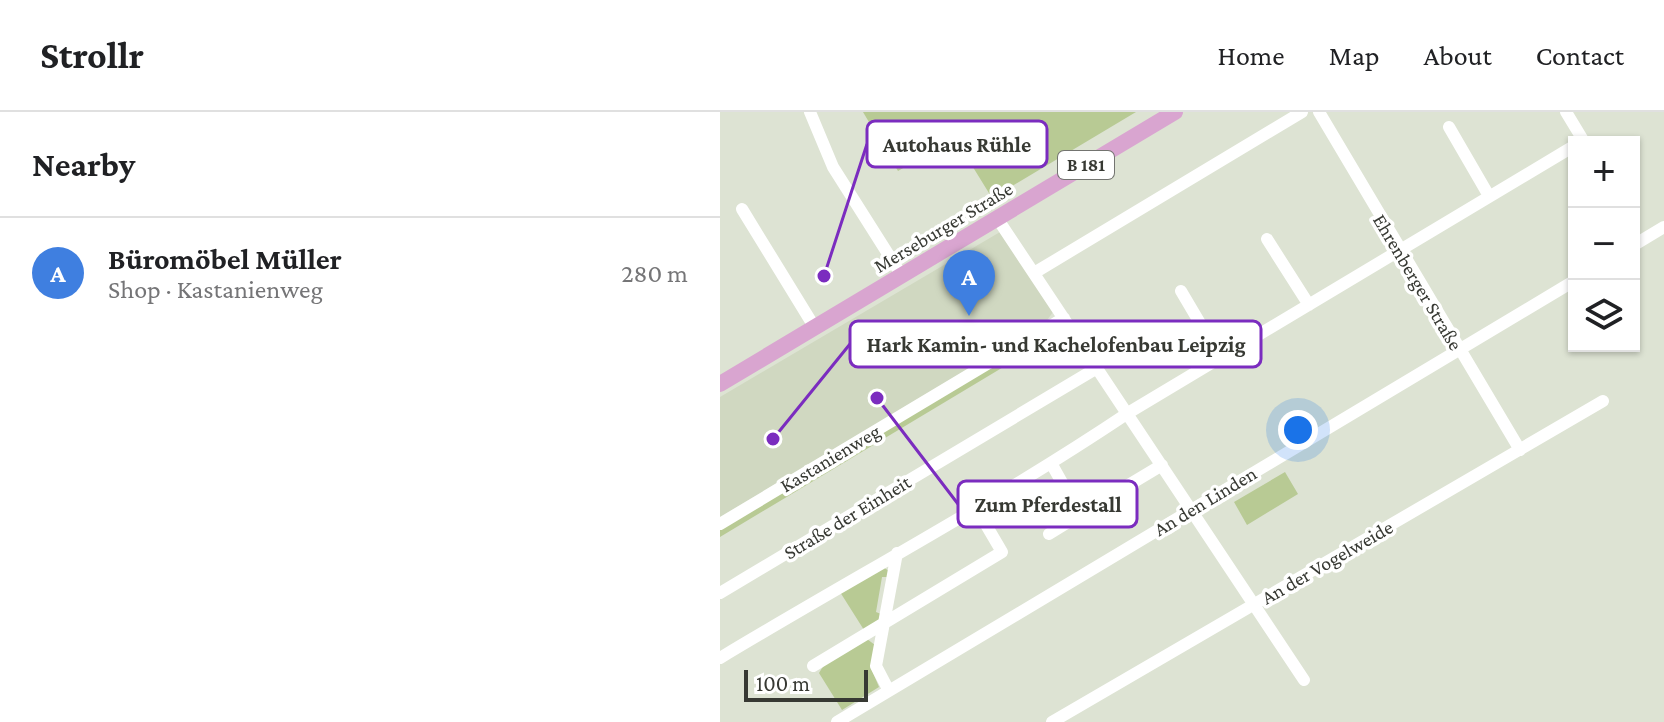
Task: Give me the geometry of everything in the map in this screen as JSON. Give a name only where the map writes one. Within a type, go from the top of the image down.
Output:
[{"type":"main road","name":"Merseburger Straße","points":[[720,384],[1175,112]]},
{"type":"street","points":[[810,112],[833,167],[902,276]]},
{"type":"street","points":[[1034,273],[1302,112]]},
{"type":"street","name":"Ehrenberger Straße","points":[[1319,112],[1520,450]]},
{"type":"street","points":[[1566,112],[1576,136]]},
{"type":"street","points":[[1449,127],[1489,196]]},
{"type":"street","points":[[720,658],[1051,463],[1220,357],[1568,149]]},
{"type":"street","points":[[742,209],[815,328]]},
{"type":"street","points":[[997,218],[1304,680]]},
{"type":"street","points":[[1640,241],[1664,227]]},
{"type":"street","points":[[1267,239],[1309,305]]},
{"type":"street","name":"An den Linden","points":[[837,722],[1568,285]]},
{"type":"street","points":[[1181,291],[1220,357]]},
{"type":"street","name":"Kastanienweg","points":[[720,524],[1064,318]]},
{"type":"street","name":"Straße der Einheit","points":[[720,593],[1097,368]]},
{"type":"street","name":"An der Vogelweide","points":[[1052,722],[1603,401]]},
{"type":"street","points":[[1049,534],[1075,518],[1078,511],[1051,463]]},
{"type":"street","points":[[1127,486],[1162,465]]},
{"type":"street","points":[[813,666],[1002,552],[975,506]]},
{"type":"street","points":[[889,691],[876,666],[897,553]]},
{"type":"shaded area","points":[[1000,232],[1053,312],[1045,323],[720,517],[720,397]]},
{"type":"green space","points":[[863,112],[1136,112],[992,198],[955,138],[898,171]]},
{"type":"green space","points":[[1058,328],[1065,330],[720,537],[720,529]]},
{"type":"green space","points":[[1285,472],[1298,494],[1247,525],[1234,502]]},
{"type":"green space","points":[[883,567],[889,571],[889,577],[882,577],[876,612],[881,614],[881,618],[864,630],[840,592]]},
{"type":"green space","points":[[867,639],[875,645],[871,668],[879,687],[842,710],[819,673],[827,660]]},
{"type":"place","name":"Autohaus Rühle","points":[[824,276]]},
{"type":"place","name":"Büromöbel Müller","points":[[969,316]]},
{"type":"place","name":"Zum Pferdestall","points":[[877,398]]},
{"type":"place","name":"Hark Kamin- und Kachelofenbau Leipzig","points":[[773,439]]}]
